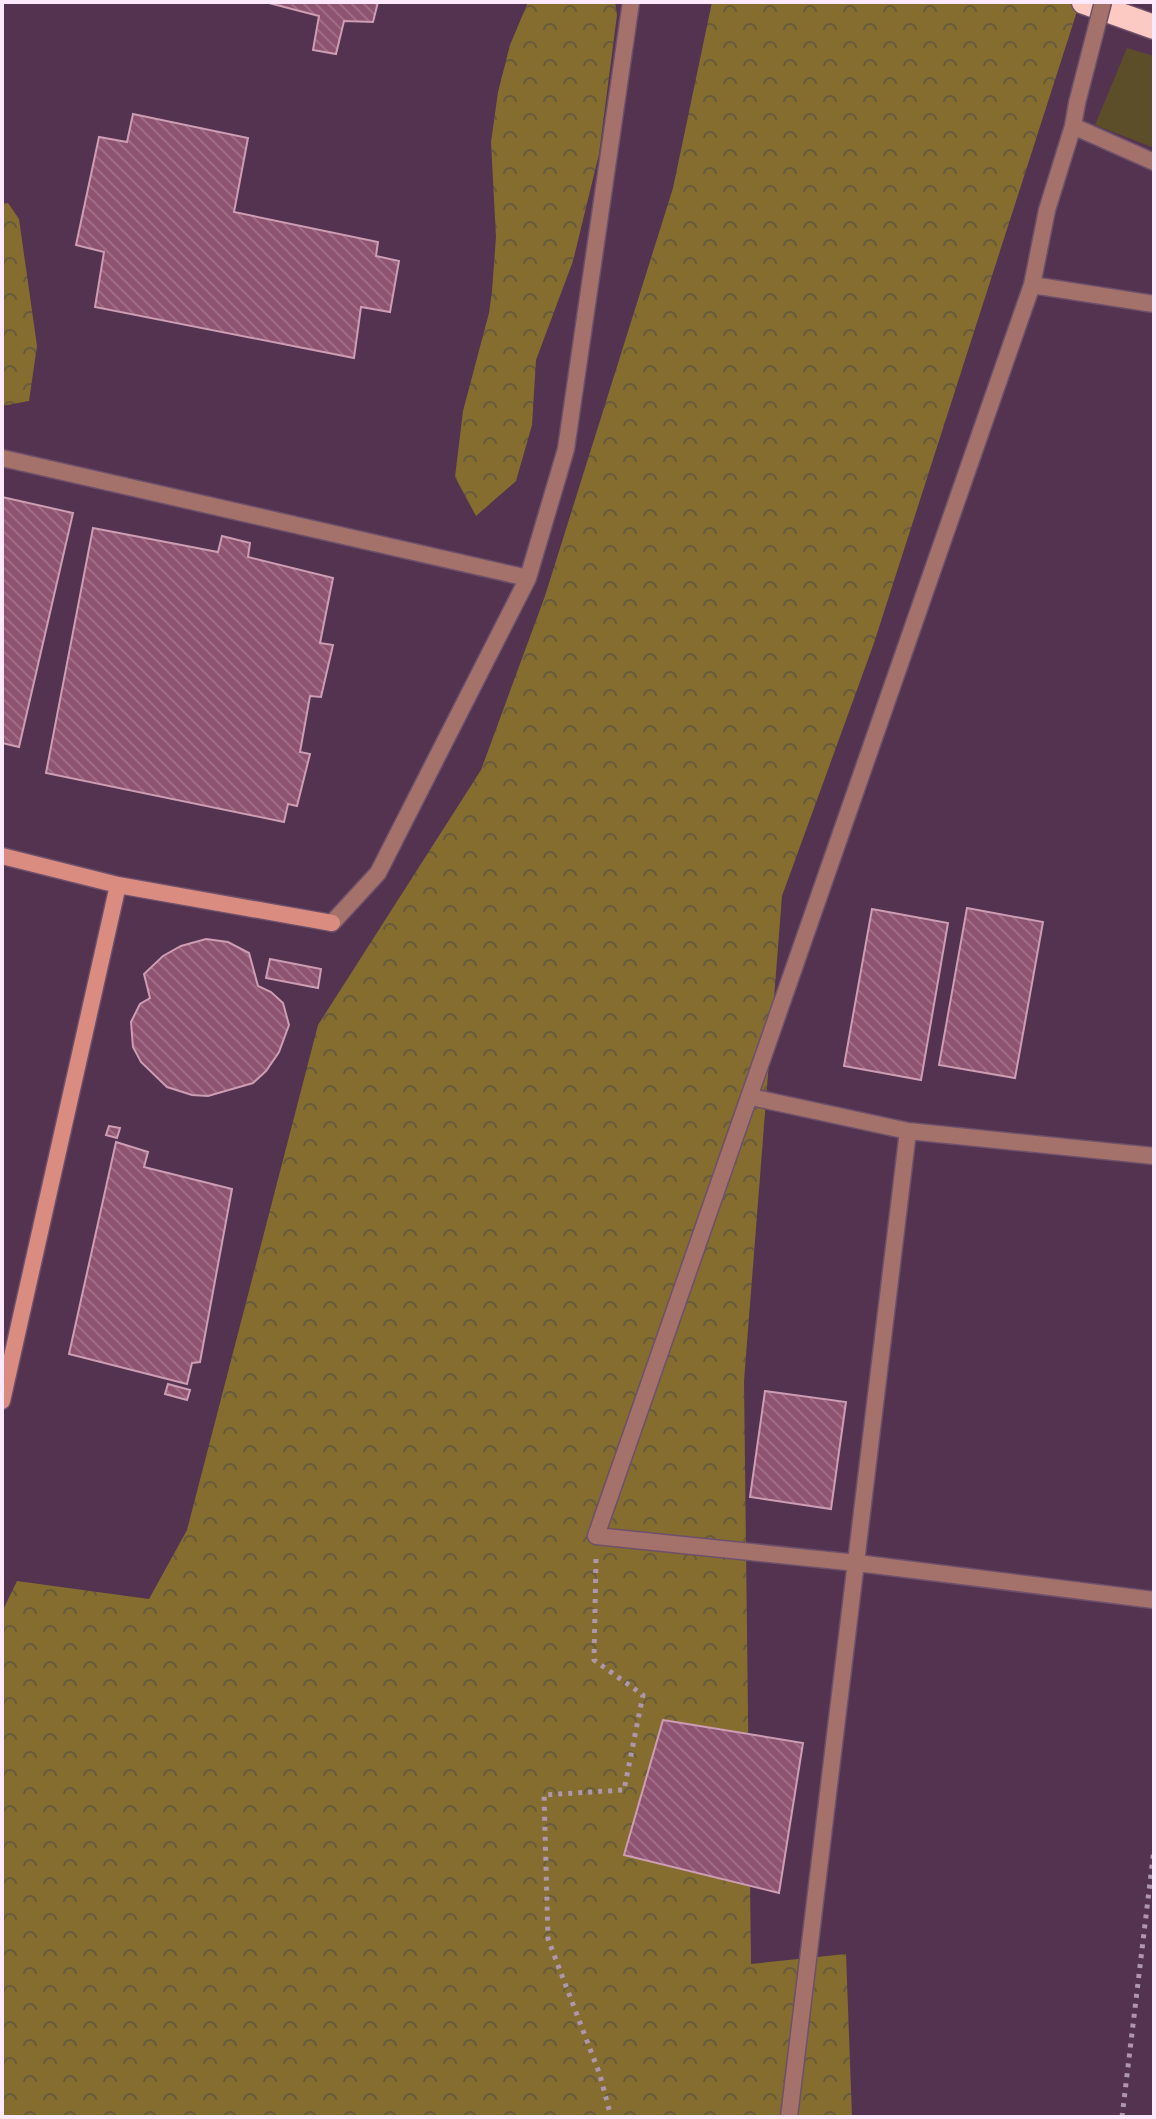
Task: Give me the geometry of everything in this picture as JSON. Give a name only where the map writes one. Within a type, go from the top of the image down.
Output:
[{"type":"highway","points":[[1084,2],[1154,27]]},
{"type":"street","points":[[2,856],[118,885],[332,923],[378,873],[528,578],[566,449],[631,2]]},
{"type":"street","points":[[1103,2],[1073,126],[1047,210],[1032,285],[596,1536],[857,1563],[1154,1600]]},
{"type":"street","points":[[1073,126],[1154,162]]},
{"type":"street","points":[[1032,285],[1154,304]]},
{"type":"street","points":[[2,458],[528,578]]},
{"type":"street","points":[[2,1401],[118,885]]},
{"type":"street","points":[[751,1097],[908,1131],[1154,1156]]},
{"type":"street","points":[[789,2117],[908,1131]]},
{"type":"path","points":[[596,1536],[594,1660],[643,1695],[630,1761],[624,1790],[544,1795],[548,1939],[600,2075],[611,2117]]},
{"type":"path","points":[[1122,2117],[1154,1849]]},
{"type":"shaded area","points":[[1127,48],[1154,56],[1154,148],[1095,125]]},
{"type":"green space","points":[[528,2],[615,2],[617,15],[599,154],[573,261],[536,360],[532,425],[516,481],[476,516],[455,477],[463,411],[492,291],[496,237],[491,142],[498,92],[510,45]]},
{"type":"green space","points":[[712,2],[1080,2],[874,643],[782,896],[744,1381],[751,1964],[846,1954],[852,2117],[2,2117],[2,1612],[17,1581],[149,1599],[187,1530],[318,1025],[481,770],[545,596],[673,188]]},
{"type":"green space","points":[[8,203],[19,219],[37,346],[29,401],[2,406],[2,204]]},
{"type":"building","points":[[265,2],[378,2],[373,22],[344,21],[336,54],[313,50],[319,16]]},
{"type":"building","points":[[133,114],[248,138],[234,212],[378,242],[376,256],[399,261],[390,312],[361,307],[354,358],[95,307],[104,252],[76,245],[99,137],[127,142]]},
{"type":"building","points":[[2,497],[73,513],[19,747],[2,743]]},
{"type":"building","points":[[93,528],[218,552],[222,536],[250,543],[248,557],[333,578],[320,643],[333,645],[321,697],[310,696],[300,752],[310,754],[297,806],[288,804],[284,822],[46,773]]},
{"type":"building","points":[[967,908],[1043,922],[1015,1078],[939,1065]]},
{"type":"building","points":[[872,909],[948,923],[921,1080],[844,1066]]},
{"type":"building","points":[[206,939],[228,942],[249,953],[258,986],[283,1003],[289,1025],[279,1052],[253,1083],[208,1096],[192,1095],[167,1087],[141,1062],[133,1047],[131,1022],[140,1004],[150,998],[144,974],[163,956],[181,946]]},
{"type":"building","points":[[270,959],[321,969],[318,988],[266,978]]},
{"type":"building","points":[[109,1126],[120,1128],[117,1138],[106,1135]]},
{"type":"building","points":[[116,1142],[148,1152],[144,1167],[232,1189],[200,1362],[192,1363],[187,1384],[69,1354]]},
{"type":"building","points":[[168,1384],[190,1390],[187,1400],[165,1394]]},
{"type":"building","points":[[765,1391],[846,1402],[831,1509],[750,1497]]},
{"type":"building","points":[[663,1720],[803,1743],[779,1893],[624,1855]]}]
